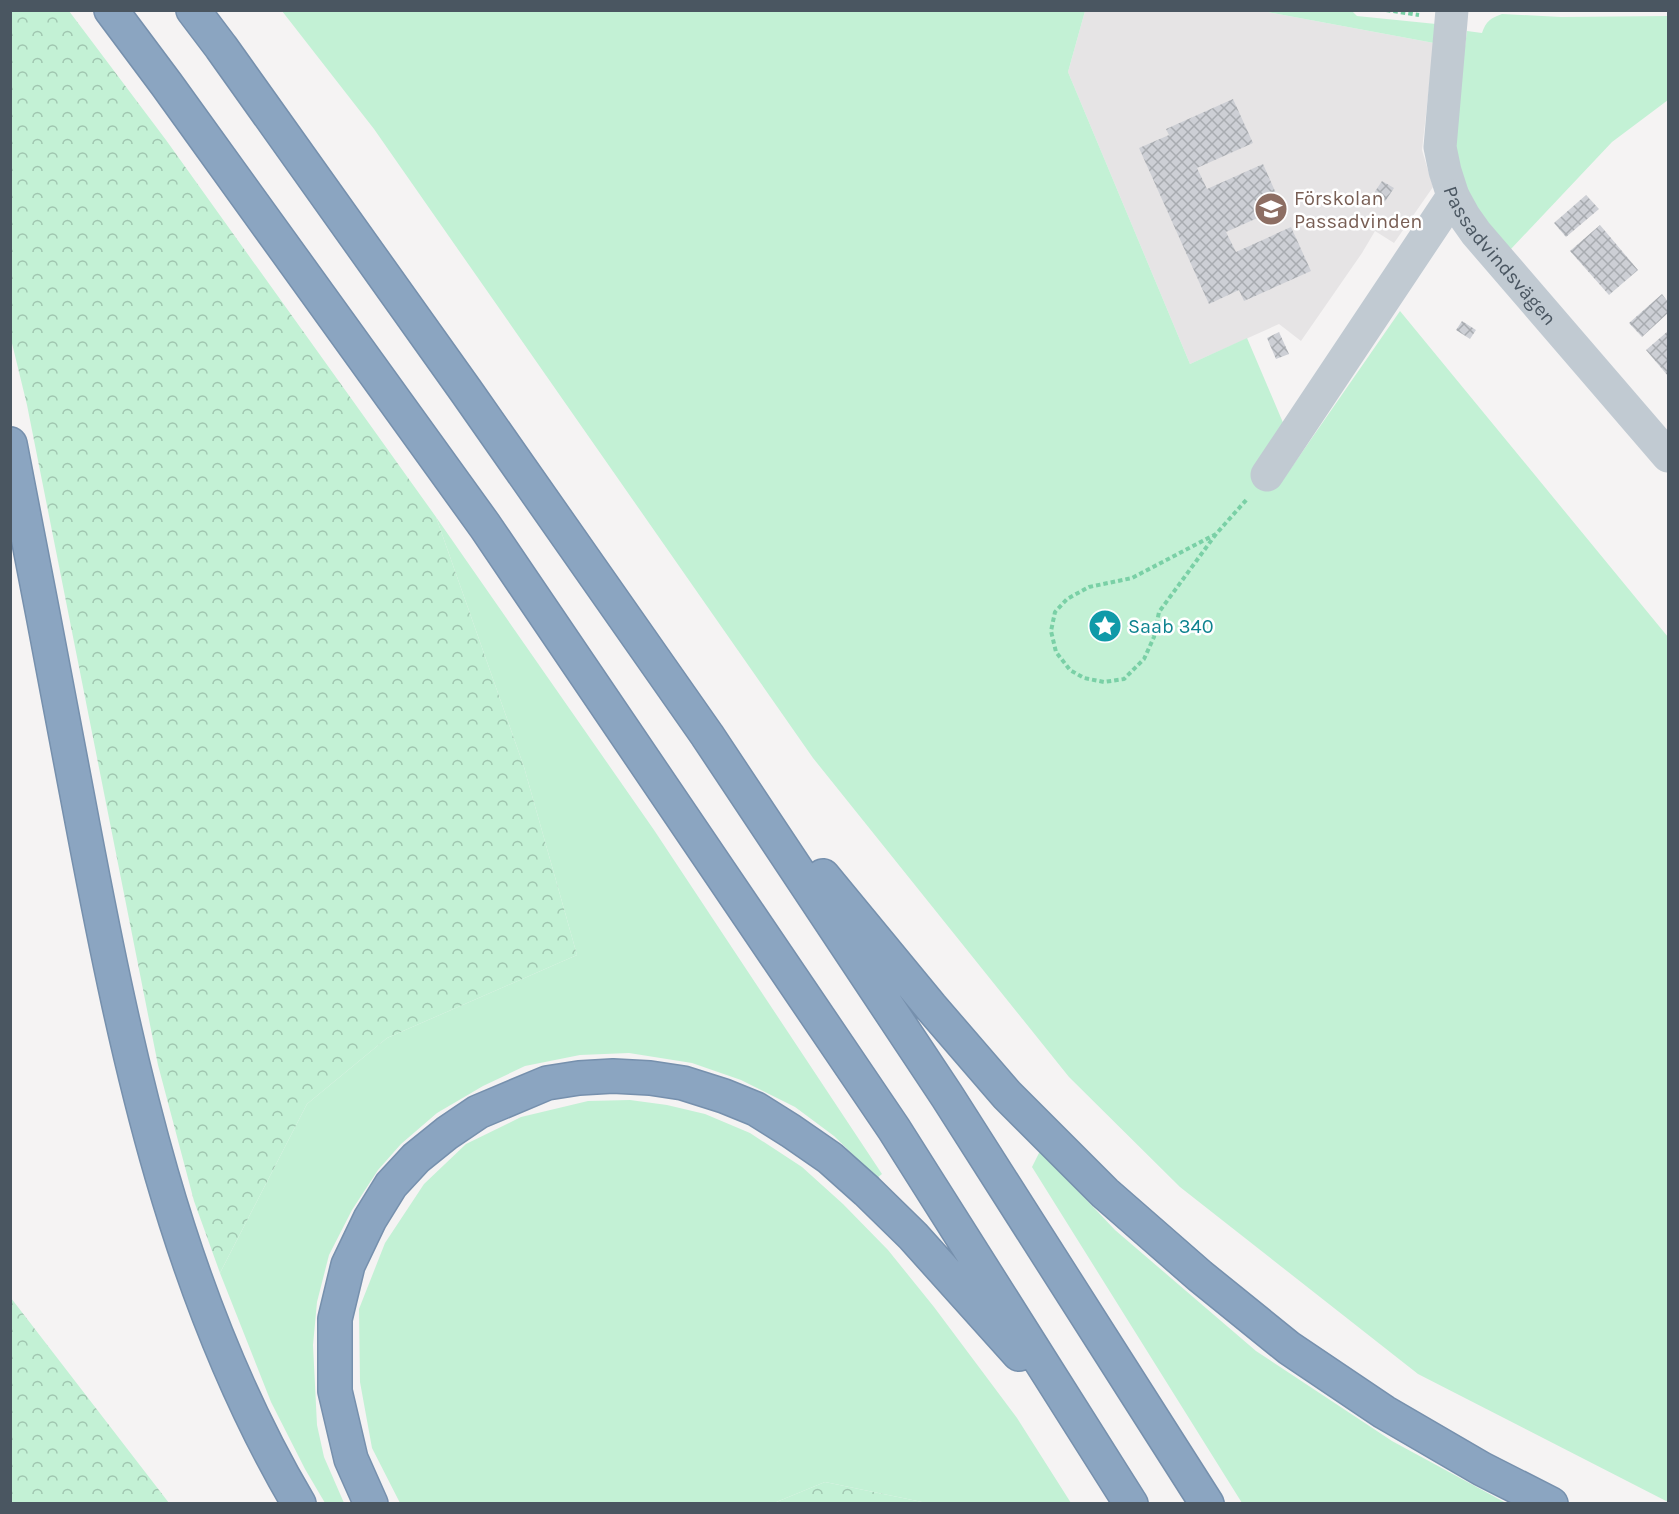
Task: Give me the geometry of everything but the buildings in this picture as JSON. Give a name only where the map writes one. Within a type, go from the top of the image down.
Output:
[{"type":"highway","points":[[111,10],[492,536],[894,1129],[1131,1503]]},
{"type":"highway","points":[[193,10],[466,391],[707,735],[946,1096],[1206,1503]]},
{"type":"highway","points":[[10,444],[102,924],[131,1060],[161,1171],[191,1268],[224,1351],[255,1425],[300,1503]]},
{"type":"highway","points":[[707,735],[938,1016],[1007,1095],[1105,1193],[1200,1276],[1289,1348],[1384,1412],[1482,1469],[1551,1503]]},
{"type":"highway","points":[[371,1503],[351,1459],[335,1391],[335,1319],[348,1265],[370,1219],[391,1185],[416,1158],[470,1117],[517,1094],[547,1083],[579,1078],[613,1076],[683,1083],[756,1109],[791,1131],[830,1158],[913,1236],[1084,1427]]},
{"type":"street","name":"Passadvindsvägen","points":[[1452,10],[1440,147],[1453,196],[1476,233],[1668,456]]},
{"type":"street","points":[[1267,475],[1453,196]]},
{"type":"path","points":[[1216,534],[1132,578],[1089,587],[1067,599],[1055,612],[1051,631],[1056,652],[1070,670],[1084,678],[1104,682],[1124,679],[1144,659],[1154,637],[1159,612],[1216,534],[1267,475]]},
{"type":"shaded area","name":"Förskolan Passadvinden","points":[[1085,11],[1262,11],[1434,43],[1422,150],[1433,187],[1394,243],[1375,231],[1301,341],[1279,324],[1190,364],[1068,72]]},
{"type":"green space","points":[[10,11],[69,11],[166,140],[436,517],[524,767],[577,955],[387,1038],[307,1104],[220,1273],[194,1201],[158,1065],[27,405],[10,335]]},
{"type":"green space","points":[[282,11],[1085,11],[1068,72],[1190,364],[1247,338],[1284,425],[1280,484],[1400,311],[1668,637],[1668,1502],[1418,1374],[1180,1187],[1069,1077],[813,758],[374,129]]},
{"type":"green space","points":[[1262,11],[1352,11],[1357,16],[1436,24],[1434,43]]},
{"type":"green space","points":[[1502,14],[1561,17],[1668,16],[1668,100],[1612,142],[1510,250],[1481,215],[1468,190],[1458,163],[1453,136],[1467,31],[1482,33],[1489,20]]},
{"type":"green space","points":[[436,517],[654,830],[882,1174],[877,1178],[834,1136],[795,1107],[741,1080],[692,1063],[629,1053],[580,1055],[525,1066],[483,1086],[437,1113],[401,1144],[378,1170],[352,1210],[329,1255],[317,1302],[313,1345],[317,1425],[324,1457],[344,1503],[325,1503],[271,1402],[220,1273],[307,1104],[387,1038],[577,955],[524,767]]},
{"type":"green space","points":[[630,1100],[667,1105],[705,1114],[750,1133],[802,1167],[843,1204],[888,1250],[934,1307],[1017,1418],[1071,1503],[927,1503],[825,1482],[774,1503],[400,1503],[372,1448],[360,1382],[359,1309],[385,1243],[424,1184],[466,1144],[521,1117],[588,1101]]},
{"type":"green space","points":[[1040,1151],[1115,1230],[1256,1351],[1392,1441],[1506,1503],[1242,1503],[1032,1167]]},
{"type":"green space","points":[[11,1298],[169,1503],[11,1503]]},
{"type":"green space","points":[[825,1482],[927,1503],[774,1503]]},
{"type":"place","name":"Förskolan Passadvinden","points":[[1271,209]]},
{"type":"place","name":"Saab 340","points":[[1105,626]]}]
